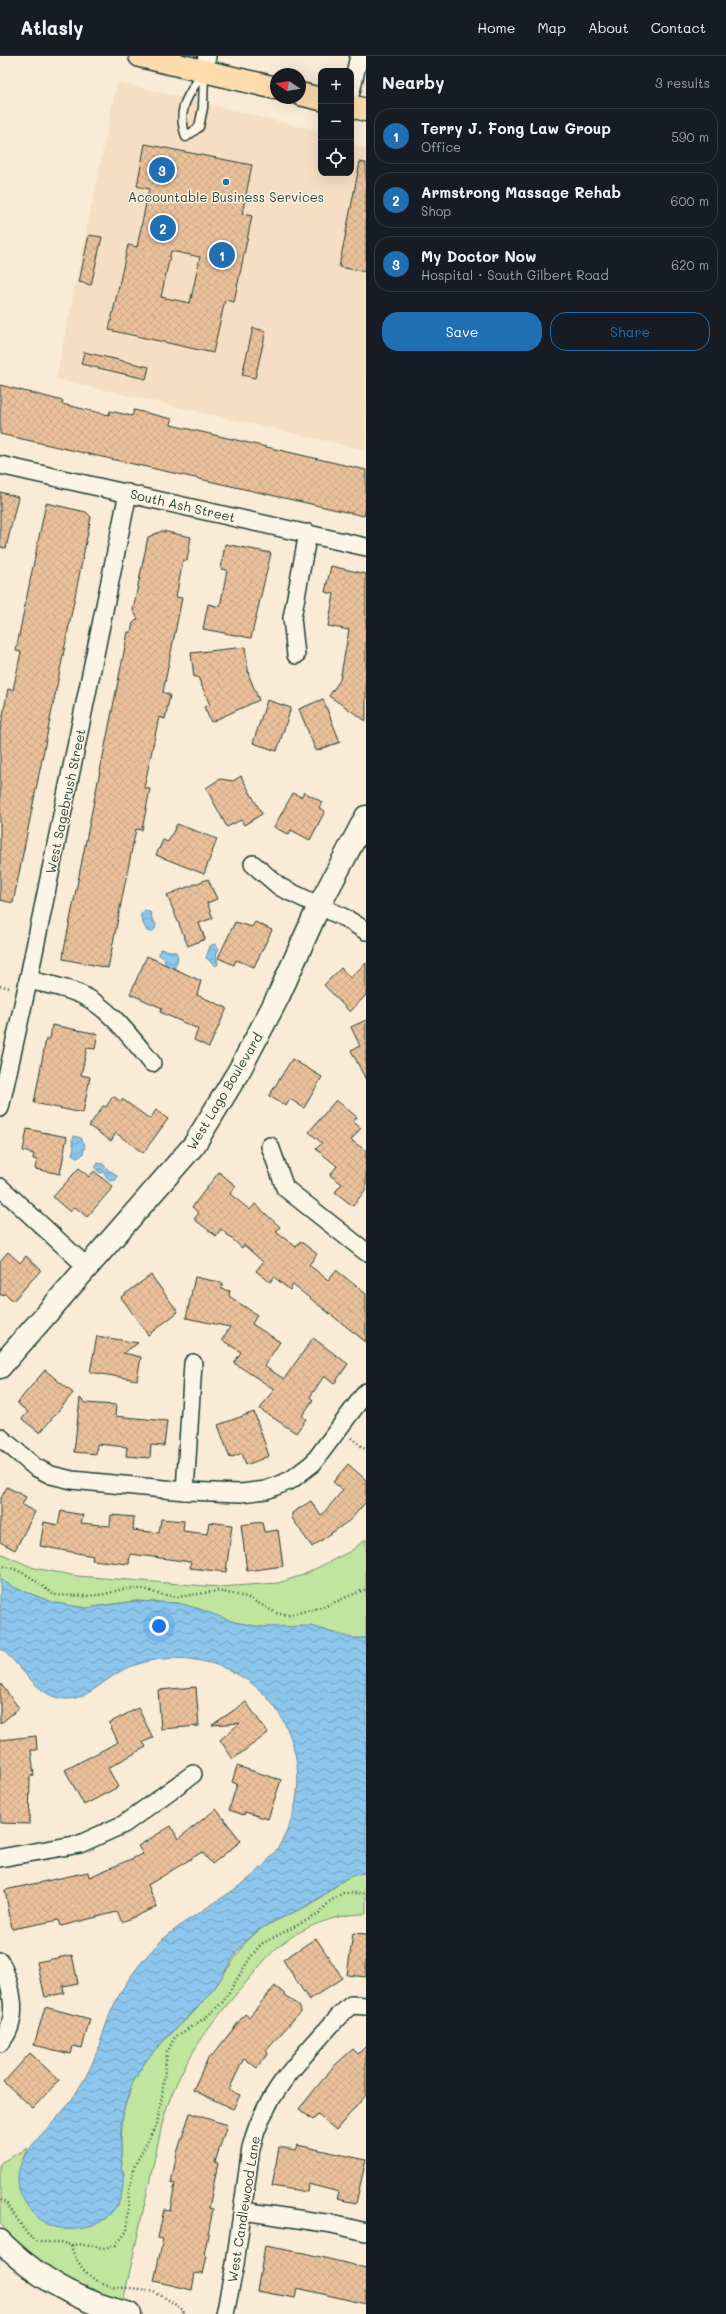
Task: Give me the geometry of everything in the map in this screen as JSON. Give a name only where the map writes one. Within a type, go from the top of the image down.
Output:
[{"type":"main road","points":[[140,56],[205,64],[270,86]]},
{"type":"main road","points":[[306,95],[318,98]]},
{"type":"main road","points":[[354,107],[366,110]]},
{"type":"street","points":[[354,78],[359,56]]},
{"type":"street","name":"South Ash Street","points":[[0,465],[366,547]]},
{"type":"street","name":"West Sagebrush Street","points":[[0,1108],[28,980],[128,493]]},
{"type":"street","points":[[296,655],[292,618],[308,533]]},
{"type":"street","name":"West Lago Boulevard","points":[[0,1367],[194,1145],[240,1070],[264,1023],[319,906],[366,817]]},
{"type":"street","points":[[253,864],[280,887],[366,931]]},
{"type":"street","points":[[28,980],[67,989],[81,994],[96,1003],[129,1036],[152,1063]]},
{"type":"street","points":[[270,1146],[285,1188],[366,1252]]},
{"type":"street","points":[[0,1187],[88,1268]]},
{"type":"street","points":[[185,1490],[192,1364]]},
{"type":"street","points":[[0,1437],[35,1467],[51,1475],[95,1483],[185,1490],[241,1493],[266,1490],[291,1480],[313,1463],[366,1392]]},
{"type":"street","points":[[0,1858],[86,1841],[124,1824],[193,1774]]},
{"type":"street","points":[[0,1961],[6,1974],[14,2000],[10,2025],[0,2042]]},
{"type":"street","name":"West Candlewood Lane","points":[[225,2314],[243,2211],[255,2129],[271,2096],[338,2017],[352,2005],[365,2006]]},
{"type":"street","points":[[243,2211],[332,2224],[366,2232]]},
{"type":"street","points":[[0,2241],[38,2275],[60,2289],[87,2301],[130,2314]]},
{"type":"lane","points":[[205,64],[203,108],[199,127],[186,137],[180,121],[184,103],[205,64]]},
{"type":"path","points":[[0,1565],[17,1570],[32,1578],[54,1595],[87,1596],[106,1594],[122,1589],[145,1589],[158,1594],[178,1597],[217,1592],[247,1597],[276,1613],[289,1615],[323,1607],[366,1589]]},
{"type":"path","points":[[0,2200],[7,2204],[28,2235],[38,2242],[60,2242],[71,2245],[86,2244],[103,2248],[116,2245],[127,2231],[129,2192],[134,2167],[156,2123],[162,2096],[167,2052],[175,2037],[205,2018],[223,2002],[250,1958],[262,1944],[319,1914],[329,1902],[343,1893],[366,1893]]},
{"type":"path","points":[[71,2245],[80,2266],[93,2278],[109,2286],[146,2290],[166,2298],[184,2311],[183,2314]]},
{"type":"shaded area","points":[[117,82],[318,131],[318,176],[354,176],[354,144],[366,149],[366,450],[56,379]]},
{"type":"green space","points":[[366,1539],[366,1638],[346,1638],[326,1631],[260,1627],[234,1622],[178,1603],[136,1601],[86,1608],[55,1603],[13,1587],[0,1579],[0,1553],[34,1568],[77,1576],[219,1587],[278,1583],[303,1575],[351,1551]]},
{"type":"green space","points":[[361,1872],[366,1873],[366,1914],[356,1914],[325,1921],[305,1929],[276,1948],[266,1958],[209,2028],[187,2062],[170,2099],[163,2120],[123,2302],[71,2281],[40,2262],[25,2250],[0,2223],[0,2163],[28,2148],[22,2160],[63,2229],[90,2227],[105,2219],[112,2211],[124,2174],[121,2164],[123,2112],[132,2084],[148,2056],[194,2012],[215,1987],[248,1939],[265,1926],[313,1903],[348,1877]]},
{"type":"water","points":[[145,910],[151,913],[152,919],[156,924],[155,929],[151,932],[147,931],[141,919],[141,914]]},
{"type":"water","points":[[214,944],[219,948],[216,955],[218,964],[216,966],[206,958],[210,946]]},
{"type":"water","points":[[160,949],[176,952],[178,958],[175,967],[172,969],[166,967],[164,958],[159,955]]},
{"type":"water","points":[[74,1136],[81,1138],[85,1145],[83,1154],[78,1158],[72,1154],[74,1147],[72,1141]]},
{"type":"water","points":[[98,1163],[103,1164],[109,1171],[113,1172],[117,1176],[116,1180],[110,1181],[103,1172],[100,1173],[95,1168]]},
{"type":"water","points":[[0,1579],[13,1587],[55,1603],[86,1608],[136,1601],[178,1603],[197,1608],[234,1622],[260,1627],[311,1626],[351,1638],[366,1638],[366,1873],[350,1877],[336,1885],[315,1901],[271,1923],[250,1937],[240,1948],[216,1986],[205,2000],[167,2037],[144,2063],[135,2078],[124,2108],[121,2134],[123,2184],[120,2198],[113,2211],[102,2221],[81,2229],[60,2228],[45,2223],[29,2208],[21,2195],[18,2182],[19,2170],[23,2159],[38,2139],[65,2109],[80,2087],[93,2061],[114,2005],[124,1987],[142,1962],[156,1946],[172,1932],[243,1883],[260,1869],[274,1853],[285,1835],[292,1818],[298,1784],[297,1767],[294,1749],[289,1733],[271,1702],[257,1687],[240,1676],[221,1667],[201,1661],[181,1658],[160,1659],[140,1663],[121,1671],[90,1692],[74,1698],[65,1699],[55,1697],[40,1689],[0,1648]]},
{"type":"building","points":[[145,144],[252,165],[242,214],[252,216],[234,302],[225,300],[213,353],[109,330],[128,245],[137,247],[149,189],[137,186]],"holes":[[[171,251],[200,257],[190,303],[161,297]]]},
{"type":"building","points":[[360,162],[366,163],[366,272],[339,267]]},
{"type":"building","points":[[89,235],[102,237],[91,285],[79,282]]},
{"type":"building","points":[[253,328],[266,331],[255,378],[242,375]]},
{"type":"building","points":[[84,352],[149,367],[146,379],[81,364]]},
{"type":"building","points":[[0,385],[63,401],[62,404],[109,415],[110,411],[132,416],[134,410],[172,419],[171,425],[366,470],[366,507],[364,516],[0,434]]},
{"type":"building","points":[[0,492],[18,497],[6,548],[0,547]]},
{"type":"building","points":[[46,503],[86,512],[91,517],[13,903],[0,900],[0,731],[8,689],[13,690],[21,652],[16,651]]},
{"type":"building","points":[[162,531],[191,537],[187,561],[183,560],[176,597],[182,598],[163,692],[170,695],[165,719],[159,717],[144,788],[150,789],[142,830],[136,829],[108,968],[63,959],[64,950],[128,632],[131,632],[133,623],[138,619],[133,610],[148,537]]},
{"type":"building","points":[[225,544],[271,553],[251,638],[203,629],[208,604],[220,607],[227,570],[221,569]]},
{"type":"building","points":[[331,566],[366,574],[366,721],[329,696],[340,680],[349,630],[328,626],[334,594],[325,592]]},
{"type":"building","points":[[245,647],[249,676],[259,700],[211,722],[204,707],[210,705],[198,677],[194,677],[191,653]]},
{"type":"building","points":[[323,699],[340,742],[316,751],[299,709]]},
{"type":"building","points":[[267,700],[291,708],[277,751],[253,743]]},
{"type":"building","points":[[241,776],[262,814],[244,825],[241,820],[227,827],[206,788],[220,779],[233,781]]},
{"type":"building","points":[[304,792],[322,802],[319,808],[325,811],[310,840],[291,830],[289,835],[274,827],[293,793],[301,797]]},
{"type":"building","points":[[177,824],[217,839],[204,874],[156,855],[163,840],[168,842]]},
{"type":"building","points":[[208,879],[217,899],[207,903],[213,918],[199,923],[205,939],[188,946],[167,895]]},
{"type":"building","points":[[235,922],[252,927],[255,922],[272,930],[254,967],[236,960],[234,965],[218,958]]},
{"type":"building","points":[[147,956],[201,981],[197,995],[227,1008],[209,1047],[194,1040],[198,1029],[160,1012],[162,1008],[130,994]]},
{"type":"building","points":[[366,963],[366,995],[350,1012],[324,985],[341,968],[350,978]]},
{"type":"building","points":[[366,1020],[366,1080],[351,1050],[360,1046],[351,1027]]},
{"type":"building","points":[[52,1025],[98,1034],[95,1049],[87,1048],[81,1075],[90,1077],[83,1113],[34,1103],[46,1039],[50,1039]]},
{"type":"building","points":[[292,1059],[322,1077],[304,1108],[290,1099],[286,1106],[269,1096]]},
{"type":"building","points":[[113,1096],[121,1102],[122,1099],[150,1119],[156,1110],[168,1119],[143,1153],[116,1133],[111,1141],[89,1126],[103,1106],[106,1107]]},
{"type":"building","points":[[336,1100],[357,1117],[353,1122],[361,1128],[351,1140],[366,1151],[366,1189],[353,1206],[335,1192],[342,1184],[330,1175],[337,1166],[316,1149],[322,1143],[309,1132]]},
{"type":"building","points":[[27,1129],[67,1137],[60,1174],[35,1169],[37,1160],[33,1159],[34,1154],[23,1151]]},
{"type":"building","points":[[79,1168],[89,1177],[94,1171],[113,1187],[87,1217],[75,1207],[70,1212],[53,1197]]},
{"type":"building","points":[[219,1172],[236,1186],[230,1194],[250,1210],[255,1204],[280,1227],[276,1232],[296,1247],[300,1241],[317,1254],[309,1265],[328,1280],[336,1270],[366,1294],[366,1342],[293,1285],[290,1290],[274,1277],[270,1282],[256,1271],[263,1262],[244,1245],[242,1248],[221,1229],[216,1236],[194,1219],[199,1213],[192,1207]]},
{"type":"building","points":[[8,1252],[20,1263],[26,1256],[41,1270],[13,1301],[6,1294],[0,1295],[0,1261]]},
{"type":"building","points":[[151,1275],[178,1312],[148,1335],[121,1297]]},
{"type":"building","points":[[195,1277],[223,1283],[221,1289],[230,1291],[229,1296],[257,1315],[252,1324],[280,1342],[264,1366],[284,1379],[313,1338],[348,1364],[334,1384],[324,1376],[310,1397],[313,1400],[302,1416],[306,1419],[296,1433],[260,1409],[274,1389],[234,1363],[241,1352],[222,1340],[230,1327],[186,1318]]},
{"type":"building","points":[[97,1336],[138,1343],[123,1353],[141,1357],[137,1380],[90,1372]]},
{"type":"building","points":[[45,1370],[73,1393],[40,1433],[22,1419],[28,1412],[17,1403]]},
{"type":"building","points":[[80,1398],[85,1403],[116,1405],[115,1416],[167,1421],[164,1446],[151,1445],[150,1458],[126,1456],[127,1447],[97,1444],[96,1454],[74,1452]]},
{"type":"building","points":[[254,1412],[269,1456],[246,1465],[242,1453],[230,1458],[218,1425]]},
{"type":"building","points":[[348,1464],[366,1480],[366,1502],[350,1520],[312,1547],[292,1518],[292,1513],[311,1501],[321,1516],[343,1490],[333,1482]]},
{"type":"building","points":[[7,1487],[26,1497],[22,1505],[35,1512],[15,1550],[0,1542],[0,1500]]},
{"type":"building","points":[[61,1511],[83,1515],[81,1523],[110,1526],[111,1515],[134,1517],[133,1530],[159,1533],[161,1519],[184,1521],[183,1531],[207,1534],[209,1522],[232,1525],[226,1572],[190,1568],[191,1562],[130,1554],[129,1564],[92,1560],[93,1556],[40,1546],[44,1522],[58,1525]]},
{"type":"building","points":[[262,1522],[264,1532],[278,1530],[283,1566],[247,1571],[241,1525]]},
{"type":"building","points":[[0,1683],[19,1708],[0,1724]]},
{"type":"building","points":[[196,1687],[199,1726],[161,1729],[158,1690]]},
{"type":"building","points":[[246,1702],[268,1733],[233,1759],[220,1740],[240,1723],[212,1725]]},
{"type":"building","points":[[138,1708],[153,1738],[143,1742],[146,1747],[108,1768],[118,1787],[84,1805],[65,1770],[118,1742],[109,1723]]},
{"type":"building","points":[[36,1736],[37,1750],[31,1750],[34,1775],[30,1776],[29,1824],[0,1823],[0,1740]]},
{"type":"building","points":[[237,1766],[281,1780],[268,1819],[245,1812],[244,1815],[229,1810],[237,1784],[232,1782]]},
{"type":"building","points":[[216,1809],[241,1841],[212,1864],[202,1852],[148,1885],[157,1907],[122,1922],[117,1912],[61,1926],[59,1920],[12,1929],[5,1890],[88,1872],[89,1877],[143,1854],[138,1846],[171,1826],[178,1839]]},
{"type":"building","points":[[353,1933],[366,1934],[366,1977],[347,1975]]},
{"type":"building","points":[[316,1938],[342,1978],[309,2000],[283,1960]]},
{"type":"building","points":[[72,1955],[78,1983],[63,1986],[64,1993],[45,1997],[37,1962]]},
{"type":"building","points":[[275,1986],[300,2007],[300,2012],[266,2051],[268,2053],[257,2068],[244,2058],[229,2090],[240,2095],[233,2109],[193,2090],[209,2056],[211,2057],[245,2014],[249,2017]]},
{"type":"building","points":[[45,2007],[90,2019],[82,2048],[73,2046],[71,2054],[34,2045]]},
{"type":"building","points":[[366,2046],[366,2095],[336,2130],[318,2115],[313,2120],[299,2109],[333,2067],[353,2049],[358,2054]]},
{"type":"building","points":[[30,2053],[59,2080],[33,2108],[4,2082]]},
{"type":"building","points":[[190,2113],[227,2125],[215,2162],[218,2163],[209,2208],[213,2209],[204,2255],[207,2256],[203,2274],[195,2273],[192,2290],[154,2281],[163,2239],[158,2238],[164,2209],[170,2210],[175,2184],[171,2183],[177,2153]]},
{"type":"building","points":[[297,2145],[366,2160],[356,2203],[337,2199],[339,2192],[308,2184],[307,2192],[272,2186],[279,2147],[295,2150]]},
{"type":"building","points":[[265,2246],[304,2253],[366,2268],[366,2304],[297,2288],[295,2298],[257,2291]]},
{"type":"place","name":"My Doctor Now","points":[[162,170]]},
{"type":"place","name":"Accountable Business Services","points":[[226,182]]},
{"type":"place","name":"Armstrong Massage Rehab","points":[[163,228]]},
{"type":"place","name":"Terry J. Fong Law Group","points":[[222,255]]}]
